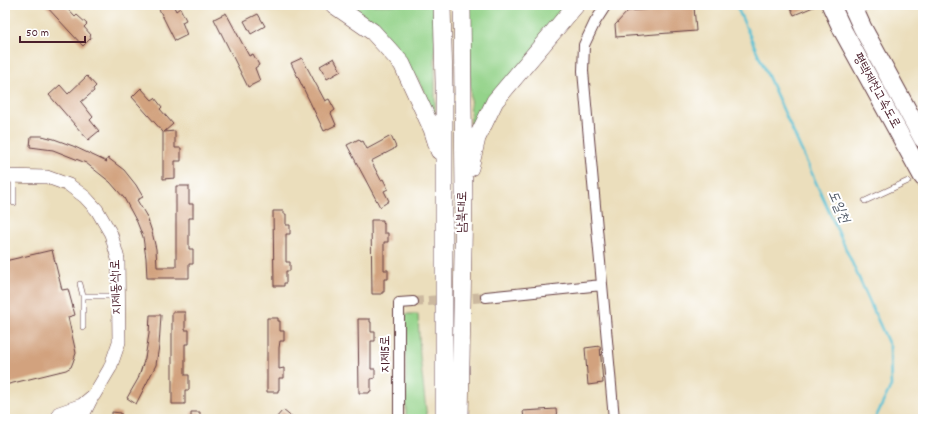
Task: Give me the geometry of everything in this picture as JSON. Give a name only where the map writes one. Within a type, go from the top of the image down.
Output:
[{"type":"highway","points":[[334,5],[373,32],[402,64],[432,129],[444,169]]},
{"type":"highway","name":"남북대로","points":[[442,5],[444,169],[444,419]]},
{"type":"highway","name":"남북대로","points":[[460,419],[464,197],[462,5]]},
{"type":"highway","points":[[464,197],[477,138],[495,101],[576,5]]},
{"type":"highway","name":"평택제천고속도로","points":[[831,5],[915,179]]},
{"type":"highway","name":"평택제천고속도로","points":[[852,5],[862,27],[923,139]]},
{"type":"street","points":[[606,5],[595,22],[584,45],[583,71],[614,419]]},
{"type":"street","name":"지제동삭1로","points":[[10,176],[47,177],[69,185],[85,197],[97,210],[111,234],[118,259],[118,342],[110,368],[94,395],[82,405],[59,413],[59,419]]},
{"type":"street","points":[[486,297],[602,286]]},
{"type":"street","name":"지제5로","points":[[399,419],[399,303],[413,302]]},
{"type":"street","points":[[81,419],[94,395]]},
{"type":"lane","points":[[10,176],[14,203]]},
{"type":"lane","points":[[865,201],[915,179]]},
{"type":"lane","points":[[80,284],[83,296],[84,327]]},
{"type":"lane","points":[[83,296],[118,296]]},
{"type":"green space","points":[[343,5],[435,5],[435,120],[433,120],[425,94],[417,78]]},
{"type":"green space","points":[[469,5],[569,5],[471,144]]},
{"type":"green space","points":[[405,314],[418,314],[420,356],[427,419],[406,419]]},
{"type":"building","points":[[45,5],[64,5],[75,17],[77,15],[87,24],[84,27],[91,35],[91,38],[83,46]]},
{"type":"building","points":[[157,5],[173,5],[176,11],[180,8],[186,20],[182,22],[187,35],[175,41]]},
{"type":"building","points":[[789,5],[818,5],[794,15]]},
{"type":"building","points":[[694,6],[696,31],[616,37],[615,25],[628,11]]},
{"type":"building","points":[[226,13],[249,56],[253,54],[259,65],[255,68],[260,81],[248,87],[214,19]]},
{"type":"building","points":[[258,14],[265,26],[251,34],[244,21]]},
{"type":"building","points":[[302,58],[325,101],[329,99],[335,110],[331,113],[336,125],[324,131],[291,63]]},
{"type":"building","points":[[334,58],[341,71],[327,79],[320,66]]},
{"type":"building","points":[[87,76],[96,86],[93,89],[94,91],[81,102],[93,117],[90,120],[99,131],[88,140],[49,95],[60,85],[68,94]]},
{"type":"building","points":[[141,88],[152,100],[155,98],[162,107],[160,109],[173,124],[164,132],[175,131],[175,148],[181,148],[181,161],[175,161],[175,178],[163,179],[163,132],[132,97]]},
{"type":"building","points":[[31,136],[42,136],[54,139],[107,162],[106,161],[108,158],[124,170],[143,197],[137,200],[147,217],[152,232],[156,249],[157,267],[176,267],[176,186],[189,186],[189,204],[193,204],[193,218],[189,218],[189,249],[193,249],[193,264],[189,264],[189,278],[147,278],[143,237],[124,198],[110,182],[86,163],[53,150],[30,147]]},
{"type":"building","points":[[391,136],[396,147],[371,161],[381,180],[383,179],[388,189],[384,191],[389,201],[380,207],[347,145],[359,139],[361,142],[363,141],[367,149]]},
{"type":"building","points":[[273,211],[284,211],[284,214],[286,214],[286,225],[290,225],[290,234],[286,234],[286,262],[290,262],[290,271],[286,271],[286,283],[284,283],[284,286],[274,286]]},
{"type":"building","points":[[371,220],[383,220],[384,233],[388,233],[388,242],[384,242],[384,270],[388,270],[388,279],[384,279],[384,292],[382,292],[382,294],[372,294]]},
{"type":"building","points":[[52,250],[62,290],[68,289],[75,315],[68,317],[76,353],[73,362],[71,367],[66,370],[5,385],[5,261]]},
{"type":"building","points":[[172,312],[185,312],[185,330],[189,330],[189,344],[185,344],[185,375],[189,375],[189,390],[185,390],[185,404],[172,404]]},
{"type":"building","points":[[150,315],[161,315],[159,346],[156,365],[136,404],[127,398],[138,379],[145,358],[149,334]]},
{"type":"building","points":[[267,318],[278,318],[278,321],[280,321],[280,331],[284,331],[284,341],[280,341],[279,348],[279,369],[284,368],[284,378],[279,378],[278,392],[267,392]]},
{"type":"building","points":[[358,319],[370,319],[371,332],[375,332],[375,341],[371,341],[371,369],[375,369],[375,378],[371,379],[371,391],[369,393],[359,393]]},
{"type":"building","points":[[600,346],[603,383],[588,385],[585,348]]},
{"type":"building","points":[[556,409],[557,419],[524,419],[523,411]]},
{"type":"building","points":[[283,410],[294,419],[275,419]]},
{"type":"building","points":[[112,412],[121,413],[121,419],[112,419]]},
{"type":"building","points":[[191,412],[200,412],[200,419],[191,419]]},
{"type":"waterway","name":"도일천","points":[[736,5],[890,347],[891,386],[875,419]]},
{"type":"tunnel","points":[[413,302],[486,297]]}]
